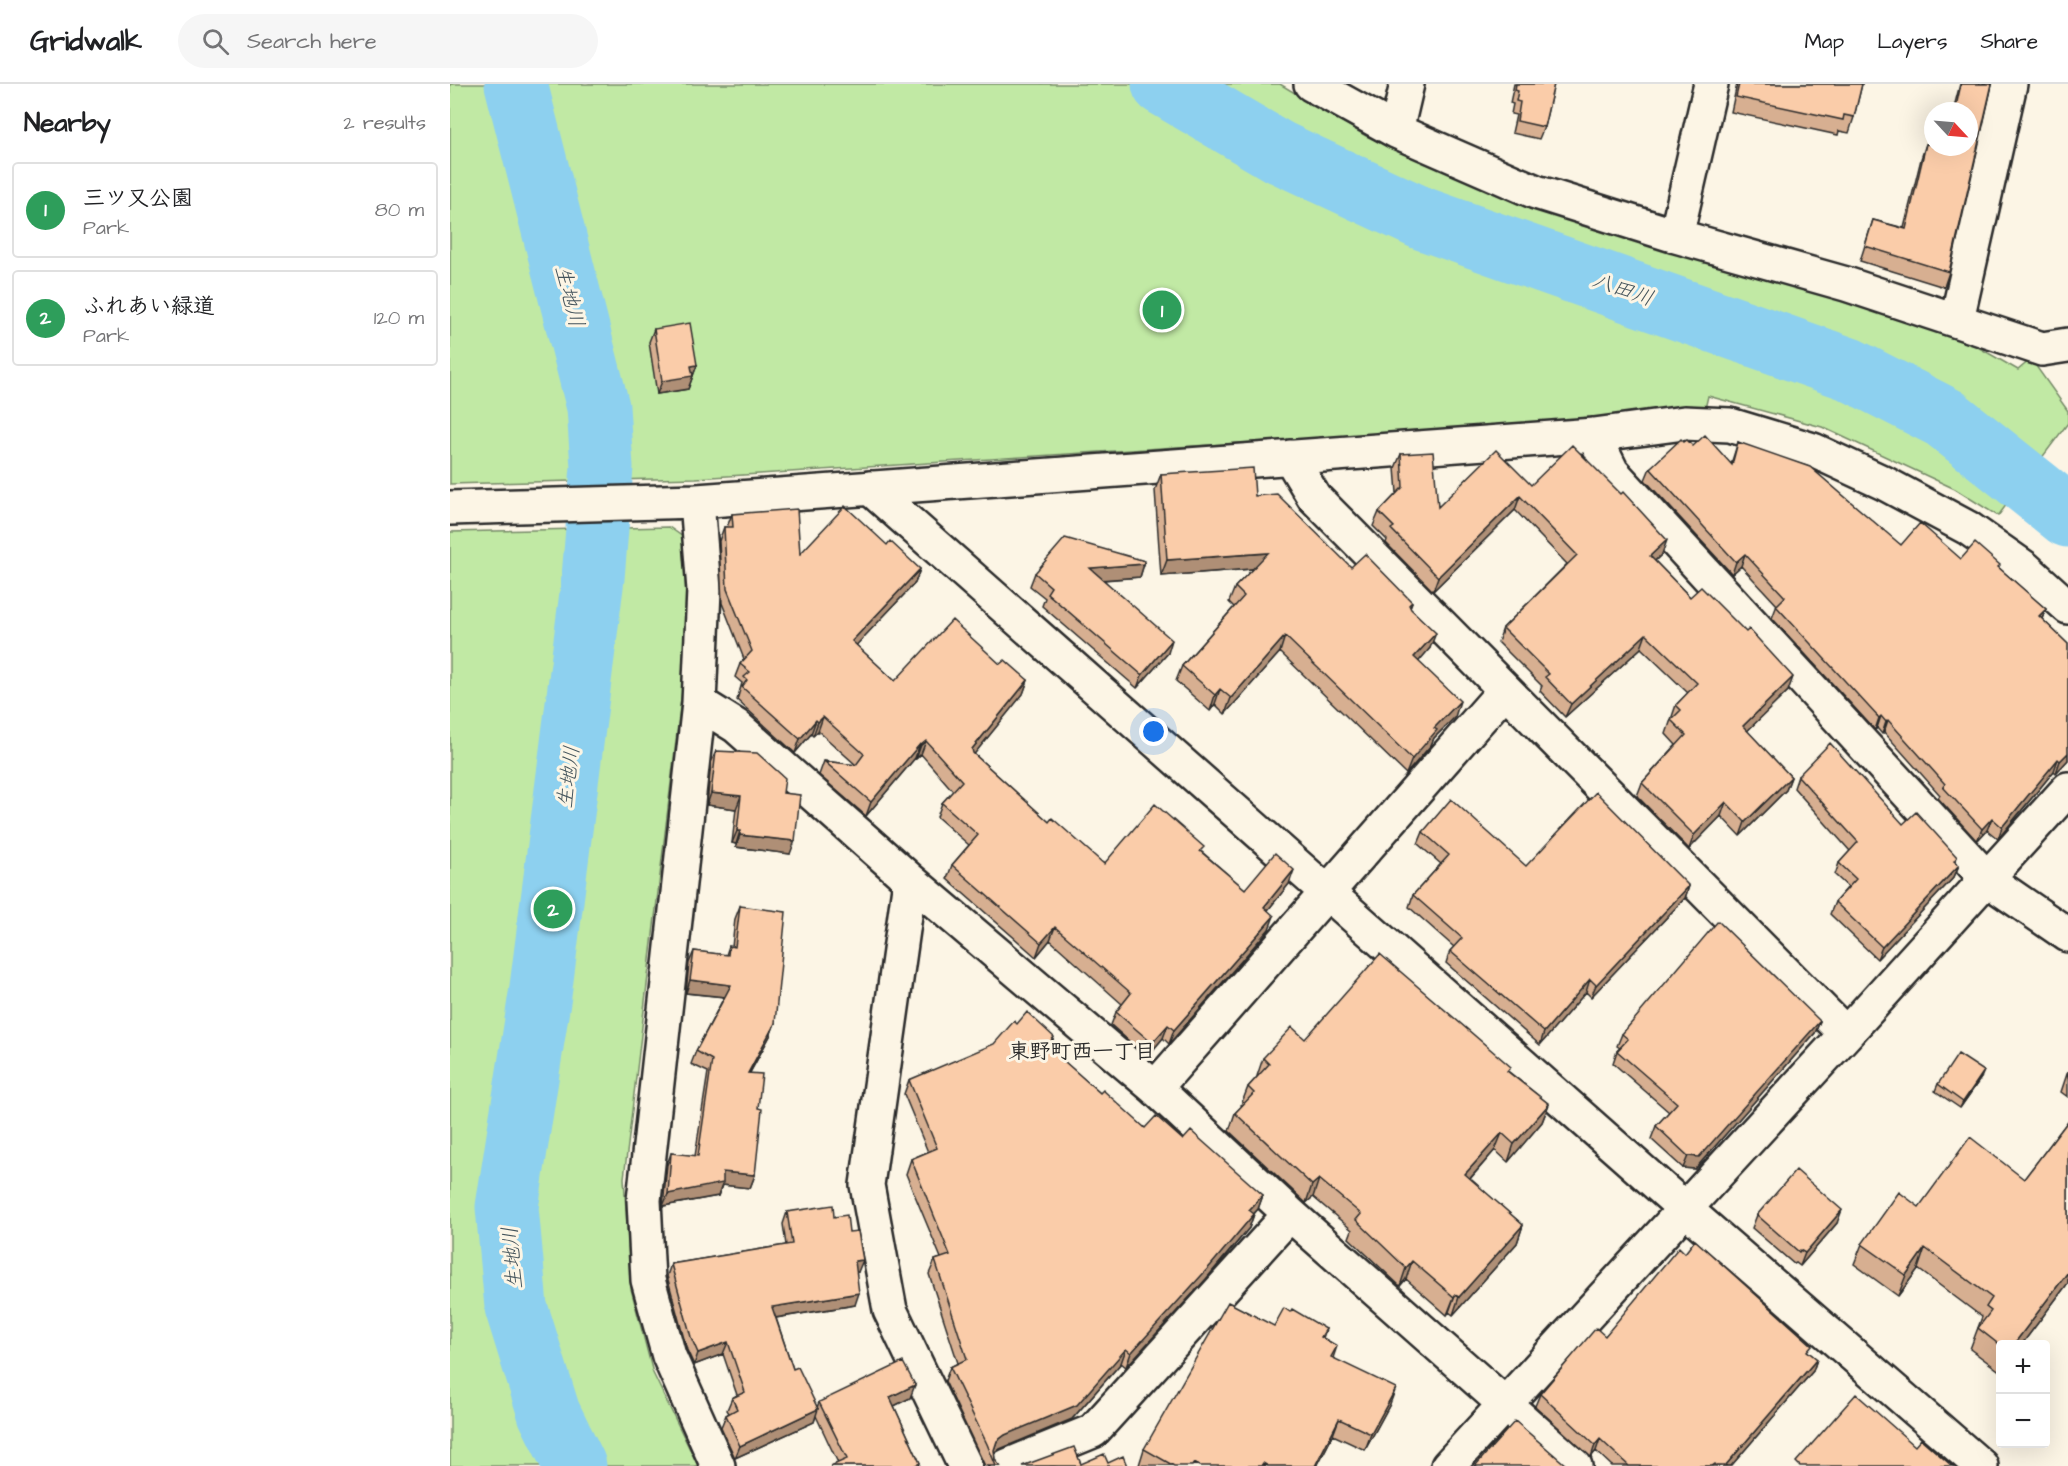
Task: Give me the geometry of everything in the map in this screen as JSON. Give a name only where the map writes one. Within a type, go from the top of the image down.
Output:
[{"type":"street","points":[[1311,84],[1396,131],[1536,192],[1676,236],[1846,284],[2042,349],[2068,345]]},
{"type":"street","points":[[1396,131],[1407,84]]},
{"type":"street","points":[[1676,236],[1711,84]]},
{"type":"street","points":[[1957,319],[2010,84]]},
{"type":"street","points":[[450,508],[698,501],[1594,435],[1684,423],[1730,425],[1813,450],[1884,483],[1968,528],[2025,568],[2068,607]]},
{"type":"street","points":[[1594,435],[1612,472],[1988,880],[2068,935]]},
{"type":"street","points":[[1290,457],[1314,497],[1846,1034]]},
{"type":"street","points":[[870,488],[1684,1209],[1980,1466]]},
{"type":"street","points":[[698,501],[704,590],[699,703],[644,1200],[648,1280],[669,1356],[718,1466]]},
{"type":"street","points":[[1155,1088],[1505,690]]},
{"type":"street","points":[[699,703],[736,726],[910,880],[1155,1088],[1290,1214],[1503,1405],[1575,1466]]},
{"type":"street","points":[[1448,1466],[1988,880],[2068,789]]},
{"type":"street","points":[[910,880],[867,1185],[890,1310],[965,1466]]},
{"type":"street","points":[[1007,1466],[1093,1431],[1290,1214]]},
{"type":"green space","points":[[450,84],[1280,84],[1366,136],[1494,191],[1683,256],[1955,334],[2018,370],[2031,359],[2068,411],[2068,423],[1998,516],[1955,489],[1822,427],[1708,396],[1704,413],[696,478],[450,484]]},
{"type":"green space","points":[[669,527],[683,537],[688,640],[624,1178],[631,1289],[653,1373],[698,1466],[450,1466],[450,532]]},
{"type":"building","points":[[1516,84],[1554,84],[1544,127],[1517,121],[1520,102],[1516,101],[1518,91],[1515,90]]},
{"type":"building","points":[[1739,84],[1862,84],[1854,117],[1844,115],[1843,120],[1736,97]]},
{"type":"building","points":[[1961,84],[1992,84],[1978,145],[1978,102],[1957,102]]},
{"type":"building","points":[[1924,152],[1924,156],[1976,156],[1949,272],[1865,246],[1873,220],[1906,229]]},
{"type":"building","points":[[690,323],[697,365],[691,366],[693,376],[662,381],[654,329]]},
{"type":"building","points":[[1705,435],[1732,465],[1738,442],[1810,467],[1901,545],[1920,523],[1961,559],[1975,543],[2000,565],[1998,567],[2046,609],[2039,616],[2068,644],[2068,753],[2060,761],[2058,759],[2002,827],[1992,818],[1982,829],[1943,787],[1945,784],[1888,720],[1886,722],[1881,716],[1879,718],[1776,606],[1785,597],[1745,554],[1736,562],[1650,468],[1681,439],[1684,442],[1687,440],[1693,446]]},
{"type":"building","points":[[1572,445],[1621,494],[1623,492],[1667,540],[1650,556],[1690,597],[1701,587],[1746,632],[1749,629],[1793,677],[1743,726],[1791,777],[1745,822],[1726,802],[1694,835],[1642,783],[1686,735],[1671,720],[1681,710],[1676,705],[1697,683],[1646,634],[1571,704],[1545,677],[1549,674],[1503,628],[1577,555],[1520,496],[1438,577],[1391,529],[1394,527],[1379,512],[1403,487],[1401,454],[1433,452],[1438,507],[1496,450],[1531,485]]},
{"type":"building","points":[[1253,468],[1255,496],[1277,494],[1351,567],[1365,554],[1412,602],[1409,605],[1411,609],[1436,633],[1414,657],[1460,701],[1434,728],[1437,730],[1412,759],[1285,636],[1231,698],[1220,689],[1215,695],[1182,666],[1244,596],[1235,587],[1268,553],[1167,560],[1161,474]]},
{"type":"building","points":[[845,506],[887,545],[890,541],[920,569],[852,641],[895,681],[952,620],[1000,664],[1005,660],[1028,680],[972,749],[973,753],[1049,822],[1052,818],[1104,864],[1155,804],[1204,847],[1200,851],[1245,889],[1275,853],[1294,870],[1264,907],[1274,916],[1174,1030],[1168,1025],[1152,1043],[1116,1012],[1131,993],[1055,927],[1041,943],[952,865],[978,835],[942,803],[962,781],[926,741],[920,744],[871,802],[824,761],[856,765],[864,754],[823,717],[818,722],[816,720],[800,739],[742,687],[747,680],[744,677],[750,672],[740,664],[752,651],[727,589],[724,527],[733,527],[732,514],[797,509],[800,554]]},
{"type":"building","points":[[1065,538],[1145,561],[1144,564],[1090,568],[1172,640],[1142,675],[1047,593],[1051,587],[1035,573]]},
{"type":"building","points":[[1830,743],[1903,824],[1916,812],[1957,857],[1954,861],[1959,865],[1882,947],[1835,902],[1856,879],[1839,863],[1858,842],[1798,776]]},
{"type":"building","points":[[716,751],[757,753],[785,778],[783,793],[800,795],[795,841],[740,835],[740,831],[737,831],[741,796],[711,793]]},
{"type":"building","points":[[1596,792],[1689,886],[1596,985],[1590,979],[1544,1032],[1450,951],[1462,938],[1413,895],[1449,855],[1423,832],[1451,799],[1526,866]]},
{"type":"building","points":[[740,906],[786,912],[775,1023],[748,1073],[762,1074],[758,1108],[762,1109],[755,1175],[723,1172],[723,1183],[668,1194],[671,1153],[698,1156],[712,1060],[696,1051],[731,985],[690,980],[694,951],[728,955],[729,946],[735,947]]},
{"type":"building","points":[[1718,921],[1820,1021],[1699,1157],[1688,1156],[1656,1126],[1677,1103],[1617,1051],[1628,1039],[1622,1034]]},
{"type":"building","points":[[1380,954],[1511,1067],[1507,1071],[1549,1104],[1514,1144],[1502,1133],[1465,1174],[1523,1225],[1459,1297],[1455,1295],[1454,1297],[1412,1261],[1406,1268],[1356,1220],[1361,1214],[1319,1179],[1312,1185],[1235,1113],[1254,1093],[1248,1087],[1269,1064],[1263,1058],[1292,1027],[1305,1039]]},
{"type":"building","points":[[1027,1012],[1054,1037],[1047,1046],[1100,1093],[1103,1090],[1145,1128],[1156,1116],[1183,1140],[1191,1131],[1263,1195],[1249,1210],[1254,1214],[1131,1353],[1126,1349],[1077,1405],[1005,1435],[997,1441],[994,1450],[995,1460],[1000,1466],[996,1466],[950,1367],[967,1359],[935,1260],[950,1255],[911,1159],[937,1148],[909,1080],[994,1044],[1014,1021],[1017,1024]]},
{"type":"building","points":[[1958,1054],[1984,1071],[1963,1102],[1938,1084]]},
{"type":"building","points":[[2068,1121],[2068,1272],[2017,1340],[1996,1340],[1996,1342],[1978,1328],[1991,1311],[1986,1307],[1992,1298],[1925,1248],[1906,1275],[1862,1244],[1899,1192],[1919,1207],[1970,1137],[2024,1179]]},
{"type":"building","points":[[1796,1170],[1842,1210],[1805,1253],[1800,1250],[1799,1252],[1757,1215]]},
{"type":"building","points":[[833,1205],[834,1217],[847,1215],[849,1232],[858,1231],[863,1260],[855,1261],[859,1293],[772,1307],[793,1369],[798,1367],[818,1409],[740,1446],[726,1415],[737,1409],[732,1398],[745,1392],[728,1342],[698,1353],[691,1337],[671,1264],[792,1244],[787,1212]]},
{"type":"building","points":[[1695,1240],[1812,1345],[1807,1351],[1817,1359],[1725,1466],[1715,1464],[1712,1466],[1629,1466],[1600,1439],[1595,1445],[1540,1394],[1596,1328],[1605,1336],[1679,1247],[1685,1253]]},
{"type":"building","points":[[1228,1302],[1274,1326],[1284,1308],[1290,1312],[1292,1309],[1326,1329],[1321,1337],[1337,1346],[1331,1357],[1396,1388],[1371,1434],[1339,1419],[1315,1466],[1268,1466],[1263,1463],[1261,1466],[1200,1466],[1194,1463],[1192,1466],[1174,1466],[1144,1449]]},
{"type":"building","points":[[903,1362],[915,1385],[890,1397],[920,1463],[914,1466],[831,1466],[847,1459],[819,1402]]},
{"type":"building","points":[[1856,1394],[1915,1446],[1921,1439],[1952,1466],[1800,1466],[1796,1462]]},
{"type":"building","points":[[1515,1421],[1567,1466],[1475,1466]]},
{"type":"building","points":[[1074,1447],[1081,1464],[1104,1454],[1108,1463],[1123,1456],[1127,1466],[1022,1466]]},
{"type":"waterway","name":"生地川","points":[[516,84],[598,407],[602,467],[593,578],[540,995],[507,1207],[516,1307],[549,1413],[575,1466]]},
{"type":"waterway","name":"八田川","points":[[1163,84],[1277,151],[1421,218],[1849,369],[1945,418],[2068,516]]},
{"type":"place","name":"三ツ又公園","points":[[1162,310]]},
{"type":"place","name":"ふれあい緑道","points":[[553,909]]},
{"type":"district","name":"東野町西一丁目","points":[[1082,1051]]}]
